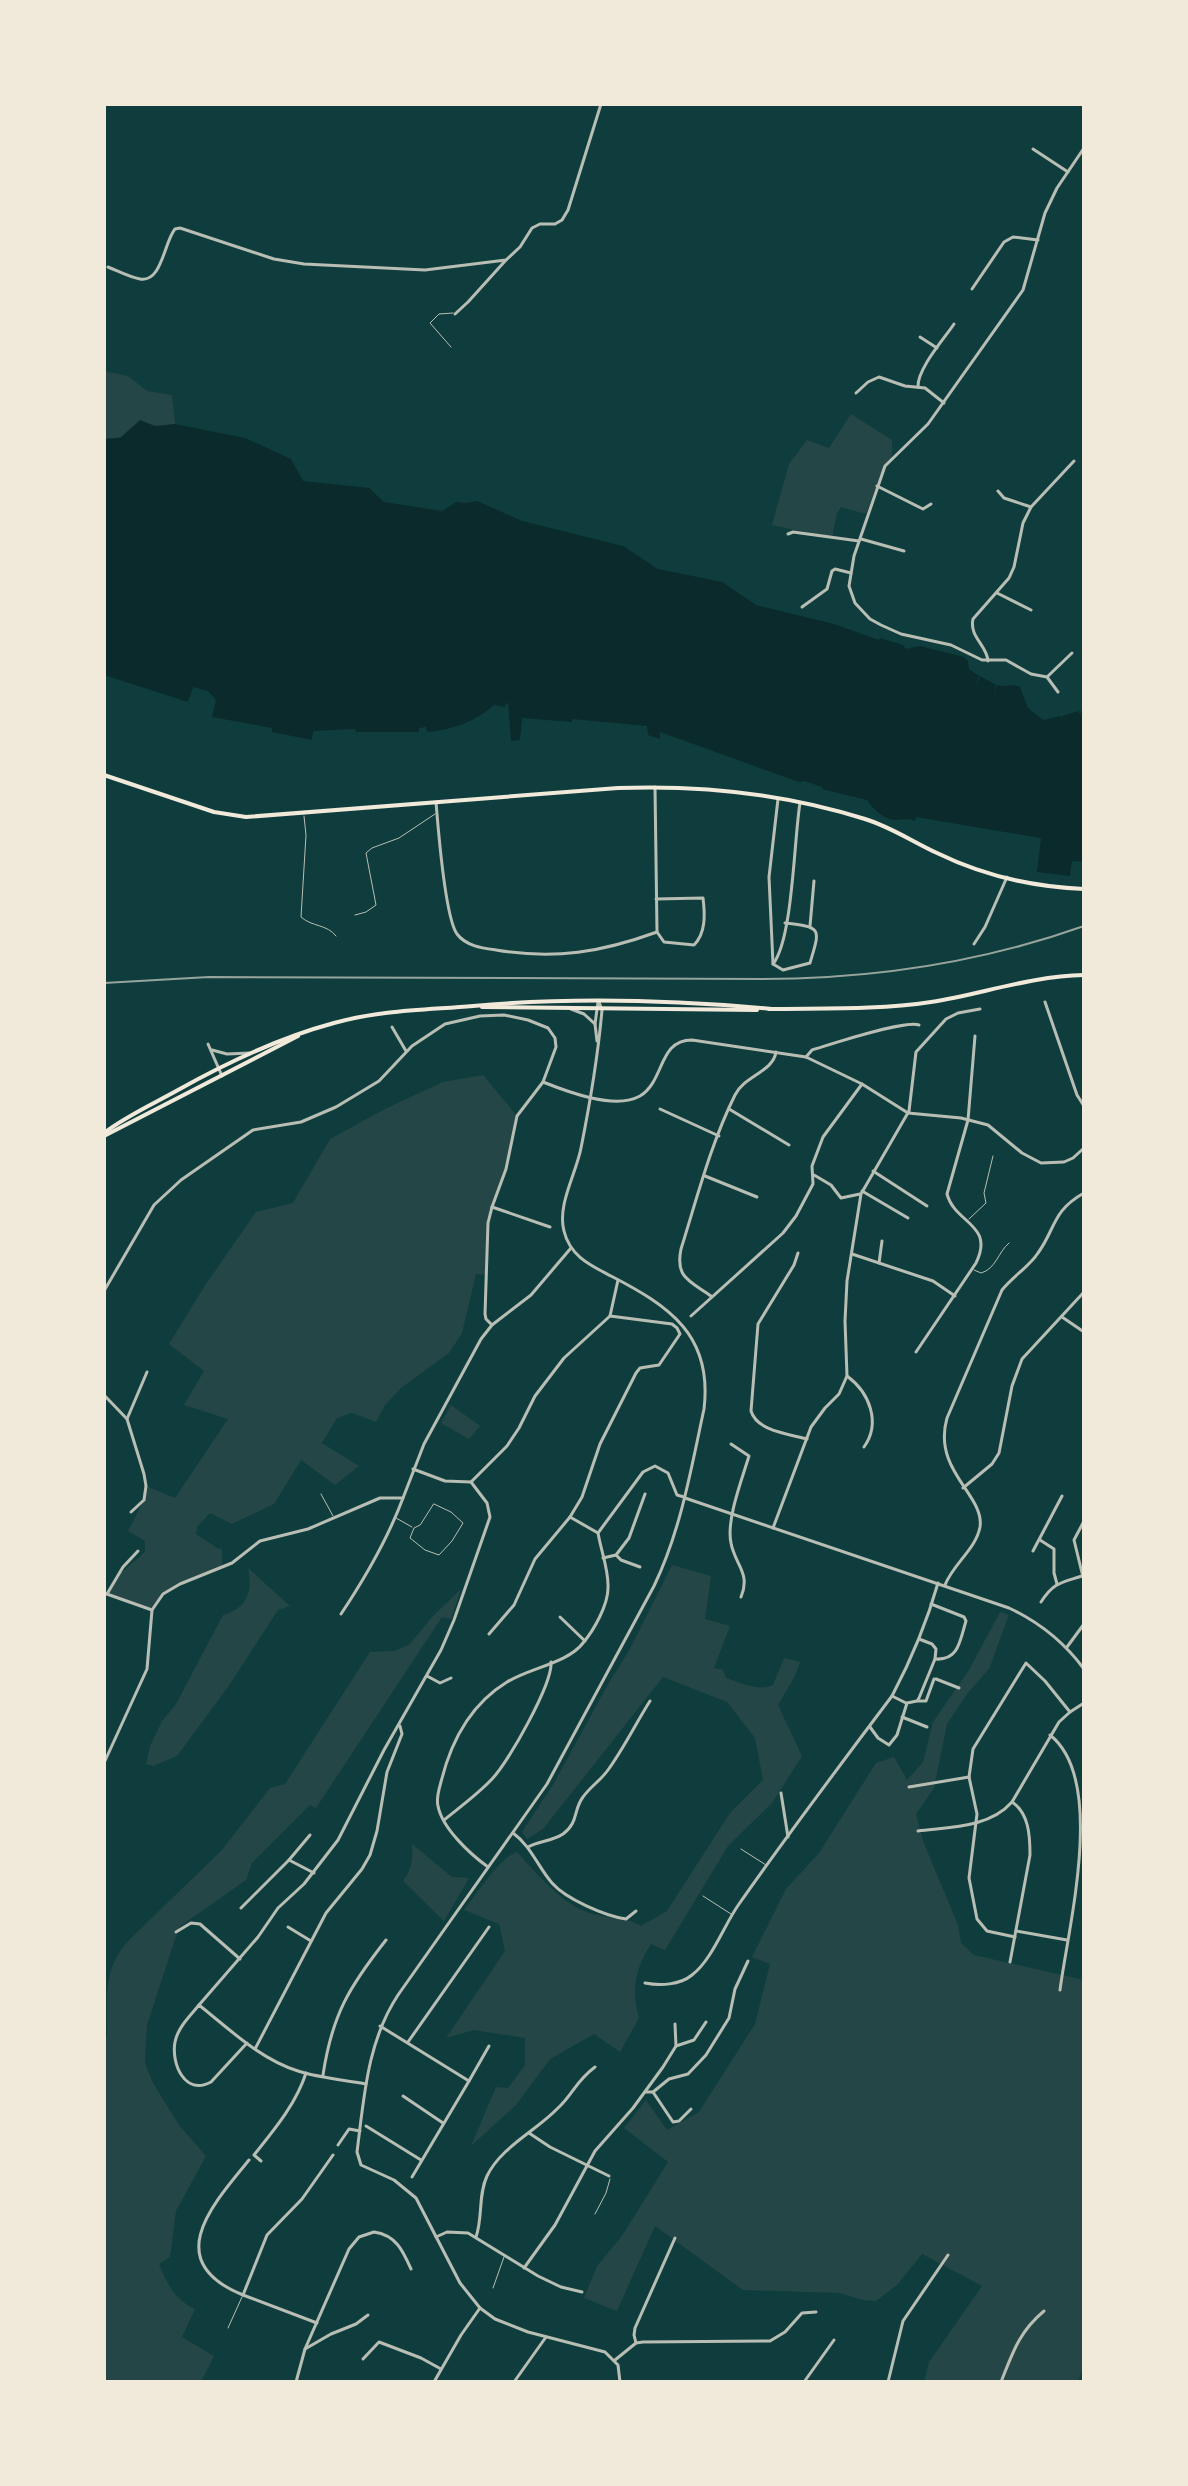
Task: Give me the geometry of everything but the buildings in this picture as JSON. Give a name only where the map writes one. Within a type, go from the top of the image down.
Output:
[{"type":"main road","points":[[104,775],[224,815],[257,817],[655,787],[729,791],[800,803],[879,824],[955,861],[1007,877],[1084,889]]},
{"type":"main road","points":[[471,1006],[599,1010],[893,1007],[1029,980],[1084,975]]},
{"type":"main road","points":[[104,1134],[218,1067],[250,1053],[331,1024],[388,1012],[598,1001],[772,1009]]},
{"type":"main road","points":[[104,1134],[304,1033]]},
{"type":"street","points":[[455,314],[520,247],[532,228],[562,220],[568,210],[601,104]]},
{"type":"street","points":[[1058,692],[1047,677],[1031,674],[1006,660],[976,658],[951,645],[901,634],[870,619],[855,603],[849,586],[859,540],[885,466],[928,424],[1023,290],[1045,213],[1084,148]]},
{"type":"street","points":[[1033,149],[1068,172]]},
{"type":"street","points":[[108,267],[142,280],[148,279],[157,271],[170,235],[180,228],[274,259],[304,264],[425,270],[506,260]]},
{"type":"street","points":[[972,289],[1004,242],[1013,237],[1038,240]]},
{"type":"street","points":[[918,387],[918,380],[954,324]]},
{"type":"street","points":[[920,337],[937,348]]},
{"type":"street","points":[[856,393],[879,377],[905,386],[925,388],[944,403]]},
{"type":"street","points":[[988,661],[988,654],[972,626],[976,614],[1004,586],[1014,567],[1023,523],[1031,507],[1074,461]]},
{"type":"street","points":[[877,486],[923,509],[931,504]]},
{"type":"street","points":[[998,491],[1004,498],[1031,507]]},
{"type":"street","points":[[788,534],[793,532],[859,540],[904,551]]},
{"type":"street","points":[[802,607],[827,589],[832,571],[851,573]]},
{"type":"street","points":[[997,593],[1031,610]]},
{"type":"street","points":[[1047,677],[1072,653]]},
{"type":"street","points":[[655,787],[656,899],[657,932],[661,940],[669,943],[694,945],[702,933],[703,898],[656,899]]},
{"type":"street","points":[[773,964],[769,877],[778,799]]},
{"type":"street","points":[[436,802],[448,908],[458,934],[469,944],[518,954],[557,954],[609,948],[657,932]]},
{"type":"street","points":[[773,964],[778,957],[794,871],[800,803]]},
{"type":"street","points":[[974,944],[1007,877]]},
{"type":"street","points":[[810,926],[814,881]]},
{"type":"street","points":[[773,964],[783,970],[810,963],[818,938],[810,926],[785,923]]},
{"type":"street","points":[[598,1001],[591,1098],[580,1154],[563,1212],[563,1229],[571,1248],[586,1262],[643,1292],[676,1317],[693,1338],[706,1395],[684,1497],[670,1547],[654,1586],[562,1758],[383,2020],[372,2052],[357,2152],[361,2165],[394,2180],[410,2192],[421,2206],[460,2283],[480,2308],[510,2326],[600,2350],[615,2360],[620,2369],[620,2382]]},
{"type":"street","points":[[1045,1002],[1077,1095],[1084,1106]]},
{"type":"street","points":[[571,1009],[584,1014],[595,1024]]},
{"type":"street","points":[[773,1528],[816,1419],[839,1394],[847,1376],[847,1281],[861,1192],[908,1113],[916,1052],[951,1015],[980,1009]]},
{"type":"street","points":[[597,1045],[595,1024],[599,1010]]},
{"type":"street","points":[[104,1291],[154,1205],[181,1180],[253,1130],[301,1122],[336,1107],[379,1081],[423,1037],[449,1022],[480,1016],[516,1017],[539,1024],[552,1033],[556,1047],[543,1082],[517,1116],[506,1169],[488,1223],[485,1314],[492,1325]]},
{"type":"street","points":[[806,1057],[815,1049],[892,1026],[919,1025]]},
{"type":"street","points":[[392,1027],[407,1052]]},
{"type":"street","points":[[916,1352],[980,1253],[981,1241],[977,1231],[951,1205],[947,1194],[968,1120],[975,1036]]},
{"type":"street","points":[[543,1082],[591,1098],[621,1101],[638,1097],[653,1085],[668,1051],[681,1041],[692,1040],[806,1057],[862,1084],[908,1113],[968,1120],[992,1127],[1022,1153],[1041,1163],[1064,1162],[1084,1148]]},
{"type":"street","points":[[208,1044],[222,1076]]},
{"type":"street","points":[[212,1050],[227,1054],[250,1053]]},
{"type":"street","points":[[712,1296],[682,1275],[678,1261],[729,1109],[739,1088],[772,1063],[776,1052]]},
{"type":"street","points":[[691,1316],[783,1233],[808,1196],[814,1175],[812,1166],[823,1137],[862,1084]]},
{"type":"street","points":[[660,1109],[719,1136]]},
{"type":"street","points":[[729,1109],[789,1145]]},
{"type":"street","points":[[873,1171],[927,1206]]},
{"type":"street","points":[[814,1175],[831,1185],[841,1198],[861,1192],[908,1218]]},
{"type":"street","points":[[705,1176],[757,1197]]},
{"type":"street","points":[[945,1585],[980,1529],[980,1517],[950,1464],[944,1443],[945,1424],[1002,1290],[1038,1254],[1060,1212],[1084,1193]]},
{"type":"street","points":[[492,1207],[550,1227]]},
{"type":"street","points":[[879,1263],[882,1241]]},
{"type":"street","points":[[341,1614],[396,1518],[424,1444],[481,1339],[492,1325],[531,1295],[571,1248]]},
{"type":"street","points":[[798,1253],[794,1265],[758,1324],[751,1411],[760,1425],[807,1439]]},
{"type":"street","points":[[852,1254],[936,1283],[955,1296]]},
{"type":"street","points":[[413,1469],[445,1481],[471,1482],[507,1446],[535,1396],[564,1358],[610,1316],[618,1280]]},
{"type":"street","points":[[963,1488],[997,1459],[1018,1368],[1028,1352],[1084,1292]]},
{"type":"street","points":[[489,1634],[514,1605],[535,1559],[570,1517],[585,1491],[600,1444],[636,1373],[640,1368],[659,1365],[679,1338],[679,1331],[672,1324],[610,1316]]},
{"type":"street","points":[[1062,1317],[1084,1332]]},
{"type":"street","points":[[127,1419],[147,1372]]},
{"type":"street","points":[[847,1376],[865,1394],[873,1414],[871,1438],[864,1447]]},
{"type":"street","points":[[104,1395],[127,1419],[146,1486],[144,1500],[131,1512]]},
{"type":"street","points":[[731,1444],[749,1456],[733,1515],[730,1541],[745,1578],[741,1597]]},
{"type":"street","points":[[598,1533],[649,1467],[663,1468],[677,1495],[945,1585],[1021,1614],[1067,1647],[1084,1669]]},
{"type":"street","points":[[247,2043],[211,2082],[197,2087],[184,2079],[177,2066],[176,2041],[179,2031],[278,1908],[314,1873],[338,1840],[384,1750],[427,1676],[454,1620],[490,1517],[487,1503],[471,1482]]},
{"type":"street","points":[[603,1558],[616,1555],[629,1538],[645,1494]]},
{"type":"street","points":[[1033,1551],[1062,1496]]},
{"type":"street","points":[[104,1763],[147,1669],[152,1610],[163,1594],[232,1563],[260,1541],[308,1529],[380,1498],[403,1498]]},
{"type":"street","points":[[488,1867],[474,1856],[444,1820],[438,1807],[439,1792],[452,1749],[469,1717],[497,1688],[511,1679],[573,1653],[585,1641],[607,1597],[607,1576],[598,1533],[570,1517]]},
{"type":"street","points":[[1041,1602],[1057,1584],[1083,1579],[1074,1540],[1084,1521]]},
{"type":"street","points":[[1040,1539],[1054,1549],[1057,1584]]},
{"type":"street","points":[[138,1551],[116,1576],[106,1594],[152,1610]]},
{"type":"street","points":[[616,1555],[640,1567]]},
{"type":"street","points":[[645,1983],[666,1984],[691,1976],[705,1961],[731,1915],[892,1696],[919,1639],[938,1583]]},
{"type":"street","points":[[931,1604],[958,1613],[966,1621],[955,1652],[948,1658],[935,1659]]},
{"type":"street","points":[[560,1617],[585,1641]]},
{"type":"street","points":[[1067,1647],[1084,1624]]},
{"type":"street","points":[[917,1701],[935,1659],[935,1646],[919,1639]]},
{"type":"street","points":[[444,1820],[489,1782],[507,1760],[548,1680],[551,1662]]},
{"type":"street","points":[[1015,1937],[987,1931],[977,1919],[969,1878],[972,1840],[977,1822],[969,1777],[973,1749],[1026,1663],[1070,1712]]},
{"type":"street","points":[[427,1676],[440,1683],[451,1678]]},
{"type":"street","points":[[928,1676],[959,1688]]},
{"type":"street","points":[[892,1696],[907,1703],[926,1701],[934,1679]]},
{"type":"street","points":[[528,1847],[557,1838],[568,1829],[576,1819],[581,1799],[608,1770],[650,1701]]},
{"type":"street","points":[[869,1726],[878,1738],[889,1745],[897,1735],[907,1703]]},
{"type":"street","points":[[918,1831],[996,1816],[1012,1802],[1050,1735],[1070,1712],[1084,1703]]},
{"type":"street","points":[[902,1717],[927,1727]]},
{"type":"street","points":[[255,2049],[326,1913],[370,1855],[387,1772],[402,1734],[400,1725]]},
{"type":"street","points":[[1050,1735],[1071,1761],[1076,1774],[1079,1804],[1079,1864],[1060,1990]]},
{"type":"street","points":[[909,1787],[969,1777]]},
{"type":"street","points":[[781,1793],[788,1837]]},
{"type":"street","points":[[1010,1962],[1030,1855],[1030,1840],[1021,1810],[1012,1802]]},
{"type":"street","points":[[513,1833],[528,1847],[562,1892],[614,1917],[626,1919],[636,1911]]},
{"type":"street","points":[[241,1908],[310,1835]]},
{"type":"street","points":[[289,1860],[314,1873]]},
{"type":"street","points":[[176,1932],[191,1923],[200,1924],[240,1959]]},
{"type":"street","points":[[288,1927],[311,1941]]},
{"type":"street","points":[[408,2042],[489,1927]]},
{"type":"street","points":[[1016,1931],[1067,1940]]},
{"type":"street","points":[[322,2076],[328,2043],[342,2005],[358,1975],[386,1940]]},
{"type":"street","points":[[646,2092],[653,2092],[669,2079],[688,2074],[706,2055],[729,2018],[735,1989],[748,1961]]},
{"type":"street","points":[[199,2005],[255,2049],[290,2068],[366,2084]]},
{"type":"street","points":[[676,2046],[694,2040],[706,2022]]},
{"type":"street","points":[[524,2268],[555,2225],[595,2151],[646,2092],[676,2046],[675,2024]]},
{"type":"street","points":[[380,2026],[469,2081]]},
{"type":"street","points":[[412,2177],[489,2046]]},
{"type":"street","points":[[476,2237],[487,2176],[500,2158],[559,2107],[580,2079],[595,2067]]},
{"type":"street","points":[[261,2161],[254,2155],[279,2125],[306,2073]]},
{"type":"street","points":[[653,2092],[673,2122],[679,2121],[691,2109]]},
{"type":"street","points":[[403,2096],[443,2123]]},
{"type":"street","points":[[366,2126],[421,2160]]},
{"type":"street","points":[[338,2145],[349,2129],[360,2131]]},
{"type":"street","points":[[529,2133],[609,2176]]},
{"type":"street","points":[[243,2295],[267,2235],[302,2199],[333,2155]]},
{"type":"street","points":[[249,2160],[205,2221],[197,2245],[204,2268],[227,2288],[317,2323]]},
{"type":"street","points":[[296,2382],[305,2349],[349,2249],[359,2237],[374,2232],[389,2236],[400,2246],[411,2269]]},
{"type":"street","points":[[436,2237],[447,2232],[468,2233],[548,2282],[582,2292]]},
{"type":"street","points":[[636,2343],[635,2328],[675,2238]]},
{"type":"street","points":[[888,2382],[903,2321],[948,2255]]},
{"type":"street","points":[[434,2382],[480,2308]]},
{"type":"street","points":[[1001,2382],[1028,2325],[1044,2311]]},
{"type":"street","points":[[615,2360],[636,2343],[770,2341],[785,2332],[802,2313],[816,2312]]},
{"type":"street","points":[[305,2349],[368,2315]]},
{"type":"street","points":[[514,2382],[546,2337]]},
{"type":"street","points":[[804,2382],[834,2340]]},
{"type":"street","points":[[363,2359],[379,2342],[441,2369]]},
{"type":"lane","points":[[451,347],[430,323],[439,314],[455,314]]},
{"type":"lane","points":[[355,915],[376,905],[366,853],[399,838],[437,813]]},
{"type":"lane","points":[[307,814],[301,917],[306,922],[331,929],[336,936]]},
{"type":"lane","points":[[967,1220],[986,1203],[984,1193],[993,1156]]},
{"type":"lane","points":[[972,1268],[978,1273],[987,1271],[1009,1243]]},
{"type":"lane","points":[[321,1494],[334,1518]]},
{"type":"lane","points":[[434,1504],[451,1512],[463,1523],[439,1555],[411,1540],[414,1528],[420,1525],[434,1504]]},
{"type":"lane","points":[[396,1518],[414,1528]]},
{"type":"lane","points":[[741,1849],[767,1865]]},
{"type":"lane","points":[[703,1896],[731,1915]]},
{"type":"lane","points":[[595,2214],[609,2187],[609,2176]]},
{"type":"lane","points":[[493,2288],[505,2255]]},
{"type":"lane","points":[[228,2328],[243,2295]]},
{"type":"shaded area","points":[[104,371],[128,376],[147,391],[172,395],[175,424],[104,439]]},
{"type":"shaded area","points":[[851,414],[892,440],[892,458],[880,475],[866,514],[841,507],[832,538],[772,525],[789,464],[807,440],[829,448]]},
{"type":"shaded area","points":[[140,420],[155,426],[175,424],[245,438],[291,459],[303,481],[369,488],[384,502],[442,511],[456,502],[477,501],[522,521],[623,546],[658,569],[722,582],[756,605],[834,624],[903,645],[906,649],[920,646],[964,657],[969,669],[979,676],[974,692],[980,676],[996,685],[993,696],[997,685],[1020,687],[1028,708],[1043,720],[1061,716],[1062,722],[1062,716],[1079,711],[1080,716],[1084,703],[1084,862],[1072,861],[1070,876],[1037,872],[1041,838],[916,817],[915,821],[886,818],[867,800],[799,782],[660,732],[660,739],[648,735],[647,726],[522,718],[520,740],[511,741],[508,703],[506,707],[494,705],[463,724],[445,729],[427,732],[426,727],[419,728],[419,732],[313,731],[312,740],[272,732],[272,728],[212,717],[216,700],[208,691],[193,687],[188,702],[104,675],[104,439],[120,438]]},
{"type":"shaded area","points":[[483,1075],[517,1116],[511,1150],[488,1223],[488,1275],[476,1274],[462,1333],[449,1353],[401,1388],[385,1405],[376,1422],[352,1413],[337,1418],[322,1443],[359,1466],[335,1485],[301,1460],[274,1504],[232,1524],[210,1513],[197,1527],[196,1534],[222,1549],[222,1566],[163,1594],[152,1610],[107,1594],[122,1572],[145,1552],[145,1541],[128,1531],[144,1500],[146,1486],[175,1498],[228,1419],[184,1405],[204,1371],[169,1344],[256,1212],[293,1203],[330,1139],[443,1082]]},
{"type":"shaded area","points":[[451,1405],[480,1426],[469,1439],[441,1423]]},
{"type":"shaded area","points":[[672,1565],[711,1576],[705,1619],[730,1626],[714,1668],[723,1670],[726,1678],[750,1686],[768,1687],[773,1685],[784,1658],[800,1662],[778,1705],[802,1756],[772,1803],[728,1846],[665,1950],[651,1944],[636,1980],[635,1998],[639,2018],[620,2052],[594,2034],[550,2059],[516,2105],[471,2146],[496,2087],[508,2088],[525,2065],[525,2038],[474,2030],[446,2038],[505,1951],[499,1924],[464,1910],[489,1877],[503,1861],[517,1852],[549,1886],[577,1908],[641,1926],[667,1911],[730,1813],[763,1780],[755,1738],[727,1702],[663,1677],[543,1829],[527,1839],[522,1832],[554,1783],[630,1649]]},
{"type":"shaded area","points":[[248,1568],[290,1606],[278,1610],[228,1687],[177,1756],[153,1766],[146,1764],[150,1746],[162,1721],[176,1704],[223,1615],[238,1608],[246,1598],[250,1584]]},
{"type":"shaded area","points":[[461,1589],[451,1619],[442,1617],[316,1808],[310,1805],[252,1863],[246,1880],[179,1927],[147,2025],[145,2063],[153,2083],[179,2125],[206,2156],[176,2211],[170,2257],[159,2264],[172,2291],[195,2309],[182,2337],[214,2356],[201,2382],[104,2382],[104,2043],[107,2037],[108,1985],[114,1962],[130,1939],[222,1850],[270,1788],[285,1784],[370,1652],[394,1651],[409,1645]]},
{"type":"shaded area","points":[[1000,1612],[1009,1615],[989,1669],[947,1724],[934,1788],[916,1814],[923,1841],[958,1925],[961,1943],[974,1955],[1084,1980],[1084,2365],[1078,2382],[924,2382],[929,2362],[982,2286],[922,2254],[897,2285],[876,2301],[839,2293],[743,2290],[655,2226],[617,2311],[584,2298],[597,2266],[622,2236],[668,2162],[624,2128],[646,2100],[667,2130],[699,2112],[755,2024],[770,1964],[752,1957],[786,1889],[819,1853],[876,1763],[894,1757],[907,1780],[923,1762],[933,1722],[969,1670]]},
{"type":"shaded area","points":[[412,1844],[452,1877],[469,1878],[444,1921],[403,1881],[411,1864]]},
{"type":"railway","points":[[104,983],[209,977],[762,979],[844,976],[965,959],[1084,926]]}]
